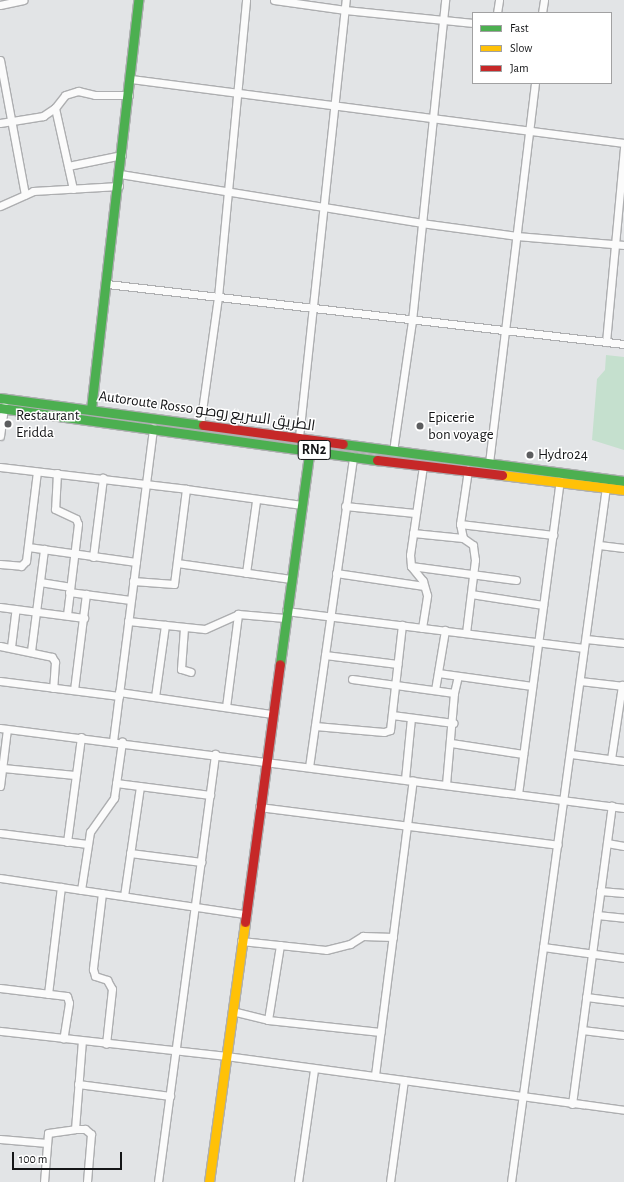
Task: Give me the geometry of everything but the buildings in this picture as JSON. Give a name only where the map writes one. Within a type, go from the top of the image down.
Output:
[{"type":"main road","points":[[91,409],[131,79],[138,0]]},
{"type":"main road","name":"Autoroute Rosso الطريق السريع روصو","points":[[3,398],[624,481]]},
{"type":"main road","name":"Autoroute Rosso الطريق السريع روصو","points":[[2,408],[310,449],[423,466],[468,470],[624,490]]},
{"type":"main road","points":[[209,1182],[244,914],[310,449]]},
{"type":"main road","points":[[410,464],[413,453]]},
{"type":"street","points":[[0,5],[23,0]]},
{"type":"street","points":[[200,424],[218,297],[246,0]]},
{"type":"street","points":[[274,0],[344,10],[472,23]]},
{"type":"street","points":[[299,437],[346,0]]},
{"type":"street","points":[[394,451],[412,322],[431,120],[445,0]]},
{"type":"street","points":[[497,12],[499,0]]},
{"type":"street","points":[[542,12],[544,0]]},
{"type":"street","points":[[0,60],[25,195]]},
{"type":"street","points":[[131,79],[431,120],[529,130],[624,143]]},
{"type":"street","points":[[489,463],[534,84]]},
{"type":"street","points":[[0,123],[43,116],[55,108],[65,95],[78,91],[95,95],[129,95]]},
{"type":"street","points":[[55,108],[73,188]]},
{"type":"street","points":[[606,342],[624,146]]},
{"type":"street","points":[[68,166],[122,155]]},
{"type":"street","points":[[120,174],[228,193],[421,223],[517,236],[624,245]]},
{"type":"street","points":[[0,206],[33,191],[118,186]]},
{"type":"street","points":[[107,284],[312,308],[412,322],[624,344]]},
{"type":"street","points":[[0,436],[3,398]]},
{"type":"street","points":[[113,741],[153,428]]},
{"type":"street","points":[[310,767],[353,456]]},
{"type":"street","points":[[422,628],[426,604],[424,586],[411,566],[415,513],[423,466]]},
{"type":"street","points":[[0,467],[103,478],[146,485],[186,489],[256,501],[302,505]]},
{"type":"street","points":[[463,538],[460,524],[468,470]]},
{"type":"street","points":[[0,564],[24,564],[28,547],[36,472]]},
{"type":"street","points":[[56,473],[55,509],[76,519],[78,524],[67,615]]},
{"type":"street","points":[[93,556],[103,478]]},
{"type":"street","points":[[518,794],[560,481]]},
{"type":"street","points":[[511,1182],[521,1097],[571,754],[606,487]]},
{"type":"street","points":[[133,581],[173,586],[186,489]]},
{"type":"street","points":[[246,573],[256,501]]},
{"type":"street","points":[[345,506],[415,513]]},
{"type":"street","points":[[460,524],[553,535]]},
{"type":"street","points":[[413,533],[463,538],[473,545],[473,575],[466,633]]},
{"type":"street","points":[[599,546],[624,548]]},
{"type":"street","points":[[28,547],[136,562]]},
{"type":"street","points":[[30,651],[44,550]]},
{"type":"street","points":[[177,563],[291,579]]},
{"type":"street","points":[[411,566],[516,580]]},
{"type":"street","points":[[336,573],[424,586]]},
{"type":"street","points":[[40,582],[86,594],[130,600]]},
{"type":"street","points":[[74,690],[86,594]]},
{"type":"street","points":[[471,594],[543,605]]},
{"type":"street","points":[[0,607],[84,618]]},
{"type":"street","points":[[11,647],[16,609]]},
{"type":"street","points":[[128,621],[205,629],[238,614],[330,616],[584,648]]},
{"type":"street","points":[[226,707],[238,614]]},
{"type":"street","points":[[156,697],[165,625]]},
{"type":"street","points":[[315,726],[388,732],[392,715],[402,625]]},
{"type":"street","points":[[184,628],[181,669],[191,672]]},
{"type":"street","points":[[435,690],[445,630]]},
{"type":"street","points":[[586,639],[624,643]]},
{"type":"street","points":[[0,646],[48,654],[55,662],[53,688]]},
{"type":"street","points":[[325,655],[398,664]]},
{"type":"street","points":[[438,673],[532,686]]},
{"type":"street","points":[[446,785],[453,724],[454,693],[458,676]]},
{"type":"street","points":[[352,679],[454,693]]},
{"type":"street","points":[[0,681],[53,688],[156,697],[272,714]]},
{"type":"street","points":[[580,681],[623,686],[611,759]]},
{"type":"street","points":[[392,715],[453,724]]},
{"type":"street","points":[[405,779],[411,718]]},
{"type":"street","points":[[0,786],[3,728],[122,742],[624,808]]},
{"type":"street","points":[[67,842],[81,737]]},
{"type":"street","points":[[81,890],[90,832],[112,804],[122,742]]},
{"type":"street","points":[[451,743],[523,754]]},
{"type":"street","points":[[158,1182],[177,1050],[215,754]]},
{"type":"street","points":[[571,754],[624,761]]},
{"type":"street","points":[[2,768],[75,775]]},
{"type":"street","points":[[375,1075],[413,780]]},
{"type":"street","points":[[116,783],[210,795]]},
{"type":"street","points":[[124,896],[140,786]]},
{"type":"street","points":[[572,1104],[612,806]]},
{"type":"street","points":[[259,807],[558,845]]},
{"type":"street","points":[[0,833],[87,844]]},
{"type":"street","points":[[607,843],[624,846]]},
{"type":"street","points":[[130,853],[201,862]]},
{"type":"street","points":[[0,878],[244,914]]},
{"type":"street","points":[[48,994],[61,887]]},
{"type":"street","points":[[600,891],[624,893]]},
{"type":"street","points":[[102,893],[93,969],[95,976],[107,980],[112,989],[106,1044]]},
{"type":"street","points":[[597,914],[624,918]]},
{"type":"street","points":[[241,941],[326,950],[350,944],[363,936],[393,937]]},
{"type":"street","points":[[268,1020],[280,945]]},
{"type":"street","points":[[543,947],[624,958]]},
{"type":"street","points":[[0,988],[64,995],[69,999],[63,1039]]},
{"type":"street","points":[[586,997],[624,1002]]},
{"type":"street","points":[[232,1011],[268,1020],[380,1032]]},
{"type":"street","points":[[582,1030],[624,1035]]},
{"type":"street","points":[[0,1031],[106,1044],[226,1056],[314,1069],[375,1075],[521,1097],[624,1110]]},
{"type":"street","points":[[75,1129],[82,1041]]},
{"type":"street","points":[[298,1182],[314,1069]]},
{"type":"street","points":[[390,1182],[404,1080]]},
{"type":"street","points":[[78,1084],[170,1096]]},
{"type":"street","points":[[44,1182],[47,1143],[50,1131],[86,1129],[91,1134],[87,1182]]},
{"type":"street","points":[[0,1139],[47,1143]]},
{"type":"green space","points":[[606,355],[624,357],[624,450],[592,440],[597,379],[605,370]]},
{"type":"traffic: fast","points":[[91,409],[138,0]]},
{"type":"traffic: fast","points":[[0,398],[203,425]]},
{"type":"traffic: fast","points":[[0,408],[377,460]]},
{"type":"traffic: fast","points":[[343,444],[624,481]]},
{"type":"traffic: fast","points":[[280,664],[310,449]]},
{"type":"traffic: slow","points":[[502,475],[624,490]]},
{"type":"traffic: slow","points":[[209,1182],[245,922]]},
{"type":"traffic: jam","points":[[203,425],[343,444]]},
{"type":"traffic: jam","points":[[377,460],[502,475]]},
{"type":"traffic: jam","points":[[245,922],[280,664]]},
{"type":"place","name":"Restaurant Eridda","points":[[8,424]]},
{"type":"place","name":"Epicerie bon voyage","points":[[420,426]]},
{"type":"place","name":"Hydro24","points":[[530,455]]}]
